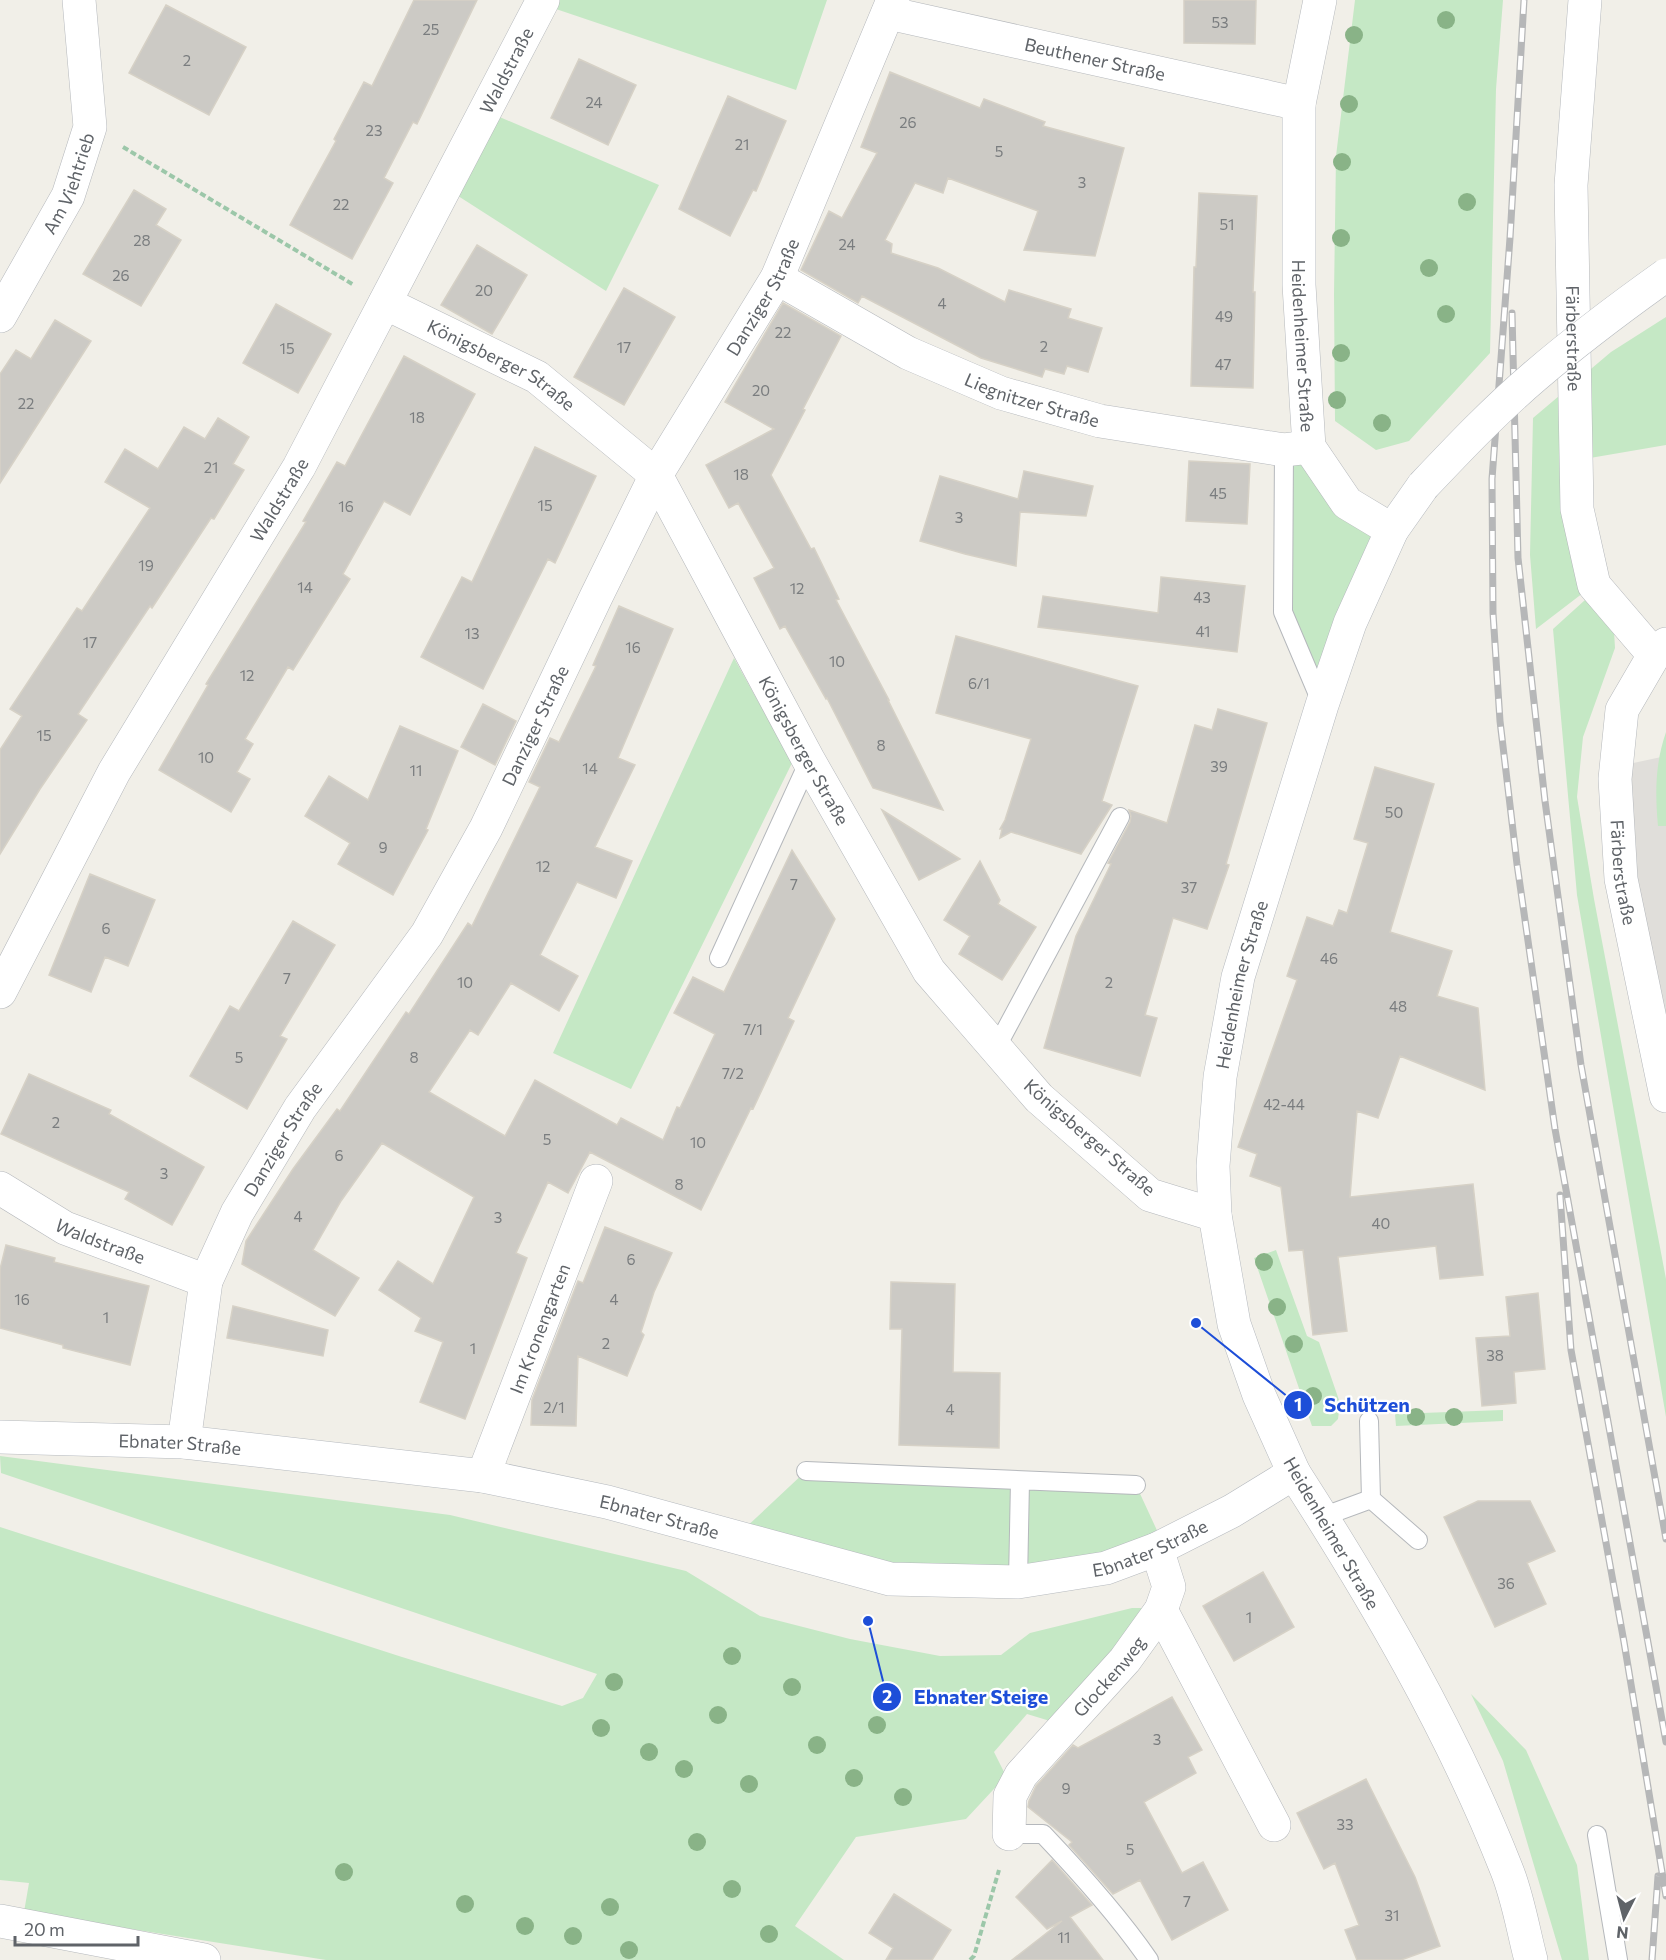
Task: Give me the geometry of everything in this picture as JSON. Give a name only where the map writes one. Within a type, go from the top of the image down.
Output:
[{"type":"street","name":"Am Viehtrieb","points":[[0,316],[68,196],[90,127],[79,0]]},
{"type":"street","name":"Waldstraße","points":[[0,992],[114,772],[299,467],[543,0]]},
{"type":"street","name":"Heidenheimer Straße","points":[[1320,0],[1299,104],[1296,449],[1347,503],[1392,530],[1350,623],[1322,705],[1238,977],[1220,1077],[1213,1166],[1215,1215],[1234,1324],[1259,1395],[1294,1473],[1443,1725],[1507,1870],[1531,1960]]},
{"type":"street","name":"Färberstraße","points":[[1585,0],[1571,185],[1577,509],[1594,585],[1660,650],[1623,710],[1615,779],[1622,879],[1666,1096]]},
{"type":"street","name":"Beuthener Straße","points":[[890,6],[1299,104]]},
{"type":"street","name":"Danziger Straße","points":[[183,1442],[206,1281],[237,1213],[300,1108],[427,934],[486,828],[656,475],[777,278],[890,6]]},
{"type":"street","points":[[1392,530],[1424,486],[1471,436],[1533,377],[1600,322],[1666,275]]},
{"type":"street","name":"Liegnitzer Straße","points":[[777,278],[908,353],[1001,393],[1100,420],[1296,449]]},
{"type":"street","name":"Königsberger Straße","points":[[385,303],[537,377],[656,475],[809,761],[929,971],[1039,1098],[1150,1195],[1215,1215]]},
{"type":"street","name":"Im Kronengarten","points":[[483,1476],[596,1181]]},
{"type":"street","name":"Waldstraße","points":[[0,1188],[65,1227],[206,1281]]},
{"type":"street","name":"Ebnater Straße","points":[[0,1437],[183,1442],[483,1476],[607,1502],[890,1578],[1018,1582],[1106,1568],[1157,1549],[1233,1511],[1294,1473]]},
{"type":"street","name":"Glockenweg","points":[[1009,1834],[1010,1796],[1021,1775],[1125,1660],[1161,1610],[1169,1587],[1157,1549]]},
{"type":"street","points":[[1161,1610],[1274,1825]]},
{"type":"street","points":[[0,1921],[130,1952],[204,1960]]},
{"type":"lane","points":[[1296,449],[1283,612],[1322,705]]},
{"type":"lane","points":[[719,958],[809,761]]},
{"type":"lane","points":[[996,1048],[1120,817]]},
{"type":"lane","points":[[1370,1421],[1371,1499],[1418,1540]]},
{"type":"lane","points":[[807,1471],[1136,1485]]},
{"type":"lane","points":[[1018,1582],[1020,1480]]},
{"type":"lane","points":[[1322,1517],[1371,1499]]},
{"type":"lane","points":[[1009,1834],[1043,1834],[1128,1930],[1149,1960]]},
{"type":"lane","points":[[1597,1835],[1618,1960]]},
{"type":"path","points":[[90,127],[385,303]]},
{"type":"path","points":[[970,1960],[974,1956],[1009,1834]]},
{"type":"shaded area","points":[[1666,756],[1666,1058],[1628,877],[1624,765]]},
{"type":"green space","points":[[553,0],[827,0],[796,90],[550,7]]},
{"type":"green space","points":[[1355,0],[1503,0],[1496,89],[1490,353],[1409,441],[1376,450],[1335,421],[1336,156]]},
{"type":"green space","points":[[495,115],[659,185],[606,291],[455,194]]},
{"type":"green space","points":[[1666,317],[1666,445],[1590,458],[1583,593],[1536,629],[1530,555],[1533,418],[1611,352]]},
{"type":"green space","points":[[1284,450],[1392,530],[1322,705],[1283,612]]},
{"type":"green space","points":[[1585,600],[1614,631],[1615,648],[1583,737],[1577,797],[1594,899],[1666,1279],[1666,1417],[1577,895],[1553,629]]},
{"type":"green space","points":[[734,658],[792,763],[631,1089],[553,1053]]},
{"type":"green space","points":[[1666,732],[1666,826],[1658,826],[1657,779]]},
{"type":"green space","points":[[1276,1250],[1307,1336],[1319,1342],[1340,1403],[1338,1419],[1331,1426],[1312,1426],[1254,1258]]},
{"type":"green space","points":[[1503,1410],[1503,1421],[1396,1426],[1395,1414]]},
{"type":"green space","points":[[0,1456],[450,1515],[686,1571],[760,1616],[850,1639],[940,1656],[1001,1655],[1030,1633],[1132,1608],[1144,1608],[1140,1628],[1050,1721],[1027,1714],[994,1752],[1006,1776],[966,1819],[856,1837],[795,1926],[844,1960],[326,1960],[24,1912],[29,1883],[0,1880],[0,1527],[402,1657],[562,1706],[583,1698],[597,1674],[1,1473]]},
{"type":"green space","points":[[806,1471],[1136,1485],[1167,1552],[1106,1568],[891,1575],[742,1531]]},
{"type":"green space","points":[[1471,1694],[1526,1750],[1577,1865],[1589,1960],[1562,1960],[1503,1761]]},
{"type":"building","points":[[414,0],[477,0],[417,124],[413,122],[384,178],[393,183],[352,259],[290,225],[336,141],[334,139],[364,82],[372,86]]},
{"type":"building","points":[[1184,0],[1256,0],[1255,44],[1184,43]]},
{"type":"building","points":[[166,5],[246,47],[209,115],[129,73]]},
{"type":"building","points":[[579,59],[636,85],[608,145],[551,118]]},
{"type":"building","points":[[890,72],[980,108],[984,99],[1045,122],[1043,126],[1124,148],[1095,256],[1024,250],[1038,211],[948,178],[943,193],[915,183],[885,240],[892,244],[891,253],[938,268],[1005,302],[1009,290],[1071,309],[1068,318],[1102,328],[1088,372],[1067,366],[1064,374],[1045,369],[1042,377],[981,358],[862,296],[858,303],[801,270],[829,211],[842,218],[877,153],[861,147]]},
{"type":"building","points":[[728,96],[786,121],[756,191],[753,190],[730,236],[679,209]]},
{"type":"building","points":[[134,190],[166,209],[156,225],[181,240],[141,306],[83,274]]},
{"type":"building","points":[[1199,193],[1257,196],[1253,292],[1255,292],[1253,388],[1191,386],[1194,267],[1196,267]]},
{"type":"building","points":[[477,245],[527,275],[492,334],[441,305]]},
{"type":"building","points":[[624,288],[675,317],[624,405],[574,377]]},
{"type":"building","points":[[783,303],[841,336],[771,475],[811,549],[814,548],[839,599],[836,600],[889,700],[943,810],[873,788],[827,698],[785,626],[780,629],[754,578],[774,568],[738,503],[729,508],[706,465],[774,429],[725,402]]},
{"type":"building","points":[[276,304],[331,334],[298,393],[243,363]]},
{"type":"building","points":[[55,320],[91,341],[0,483],[0,374],[16,350],[31,359]]},
{"type":"building","points":[[404,356],[475,394],[410,515],[384,501],[343,574],[350,579],[293,670],[288,667],[245,739],[253,744],[237,772],[250,779],[231,812],[159,770],[208,685],[206,684],[306,522],[303,521],[337,462],[345,466]]},
{"type":"building","points":[[218,418],[249,437],[233,464],[244,470],[214,519],[211,518],[78,714],[87,720],[40,789],[0,854],[0,750],[22,716],[10,709],[77,608],[82,611],[150,508],[105,482],[125,449],[158,469],[184,427],[205,439]]},
{"type":"building","points":[[535,447],[596,476],[555,563],[548,559],[483,689],[421,657],[462,577],[472,582]]},
{"type":"building","points":[[1189,461],[1250,464],[1247,524],[1186,521]]},
{"type":"building","points":[[1024,471],[1093,486],[1086,516],[1020,512],[1016,566],[920,541],[940,476],[1018,499]]},
{"type":"building","points":[[1161,577],[1245,586],[1237,652],[1038,627],[1043,596],[1158,613]]},
{"type":"building","points":[[619,606],[673,629],[618,758],[635,765],[595,847],[632,861],[616,898],[577,882],[540,955],[578,976],[559,1011],[511,983],[478,1035],[470,1030],[429,1092],[505,1136],[535,1080],[617,1125],[621,1118],[663,1140],[677,1107],[680,1108],[715,1034],[674,1013],[693,977],[724,992],[792,850],[835,919],[788,1018],[794,1021],[753,1109],[751,1108],[701,1210],[590,1152],[568,1193],[548,1182],[516,1253],[527,1258],[465,1419],[420,1402],[443,1342],[415,1331],[421,1318],[379,1290],[398,1261],[433,1284],[474,1197],[382,1143],[341,1201],[313,1250],[359,1278],[335,1316],[242,1264],[246,1241],[293,1169],[337,1109],[340,1111],[406,1012],[409,1014],[468,923],[472,926],[540,787],[529,782],[550,738],[559,742],[596,666],[593,665]]},
{"type":"building","points":[[956,636],[1138,686],[1102,801],[1112,805],[1081,854],[1011,832],[1000,838],[1002,829],[1000,829],[1031,739],[936,713]]},
{"type":"building","points":[[483,704],[516,721],[495,765],[461,747]]},
{"type":"building","points":[[1218,709],[1267,723],[1226,864],[1229,865],[1207,929],[1173,918],[1145,1015],[1157,1018],[1140,1076],[1044,1048],[1076,936],[1111,864],[1108,863],[1130,822],[1129,810],[1167,823],[1195,725],[1212,730]]},
{"type":"building","points":[[400,726],[458,751],[426,829],[428,830],[393,895],[338,864],[350,843],[305,816],[329,776],[368,800]]},
{"type":"building","points":[[1375,767],[1434,784],[1390,932],[1452,951],[1437,996],[1478,1008],[1485,1090],[1400,1056],[1378,1118],[1357,1111],[1350,1197],[1473,1184],[1483,1275],[1440,1279],[1436,1246],[1338,1257],[1347,1331],[1313,1335],[1303,1250],[1289,1251],[1281,1187],[1250,1176],[1257,1154],[1238,1147],[1297,980],[1287,976],[1307,917],[1333,926],[1339,910],[1347,913],[1368,843],[1354,839]]},
{"type":"building","points":[[882,810],[960,859],[919,880]]},
{"type":"building","points":[[980,861],[1000,900],[998,904],[1036,927],[1002,980],[959,954],[970,936],[944,920]]},
{"type":"building","points":[[90,874],[155,900],[128,966],[105,957],[91,992],[49,975]]},
{"type":"building","points":[[293,921],[335,945],[280,1036],[287,1039],[247,1109],[190,1076],[230,1006],[239,1011]]},
{"type":"building","points":[[29,1074],[111,1110],[109,1114],[204,1167],[172,1225],[125,1199],[129,1192],[1,1134]]},
{"type":"building","points":[[605,1227],[672,1253],[654,1292],[641,1332],[644,1335],[627,1376],[578,1356],[576,1426],[531,1425],[532,1400],[578,1281],[583,1283]]},
{"type":"building","points":[[6,1245],[55,1258],[54,1262],[149,1286],[130,1365],[63,1348],[63,1345],[0,1328],[0,1269]]},
{"type":"building","points":[[891,1282],[955,1284],[953,1372],[1000,1373],[999,1448],[899,1445],[902,1329],[890,1329]]},
{"type":"building","points":[[1538,1293],[1545,1369],[1514,1372],[1516,1403],[1482,1406],[1476,1338],[1510,1336],[1506,1297]]},
{"type":"building","points":[[233,1306],[328,1330],[323,1356],[227,1338]]},
{"type":"building","points":[[1478,1501],[1530,1501],[1555,1551],[1527,1563],[1546,1604],[1495,1627],[1444,1517]]},
{"type":"building","points":[[1263,1572],[1294,1627],[1234,1661],[1203,1606]]},
{"type":"building","points":[[1172,1697],[1202,1750],[1188,1757],[1196,1773],[1144,1802],[1182,1873],[1203,1862],[1228,1910],[1172,1940],[1140,1880],[1113,1894],[1069,1845],[1072,1842],[1028,1807],[1036,1786],[1073,1745],[1078,1748]]},
{"type":"building","points":[[1366,1779],[1415,1877],[1440,1946],[1401,1960],[1357,1960],[1345,1930],[1359,1925],[1335,1863],[1324,1869],[1297,1813]]},
{"type":"building","points":[[1052,1860],[1092,1905],[1070,1917],[1103,1960],[1012,1960],[1062,1921],[1047,1929],[1016,1897]]},
{"type":"building","points":[[894,1894],[951,1930],[932,1960],[886,1960],[893,1948],[869,1933]]},
{"type":"railway","points":[[1524,0],[1510,238],[1492,479],[1493,613],[1500,721],[1517,864],[1555,1129],[1666,1742]]},
{"type":"railway","points":[[1512,313],[1518,558],[1545,801],[1581,1065],[1666,1539]]},
{"type":"railway","points":[[1560,1195],[1571,1350],[1624,1642],[1666,1896]]},
{"type":"railway","points":[[1652,1960],[1658,1876]]},
{"type":"place","name":"Schützen","points":[[1196,1323]]},
{"type":"place","name":"Ebnater Steige","points":[[868,1621]]}]
